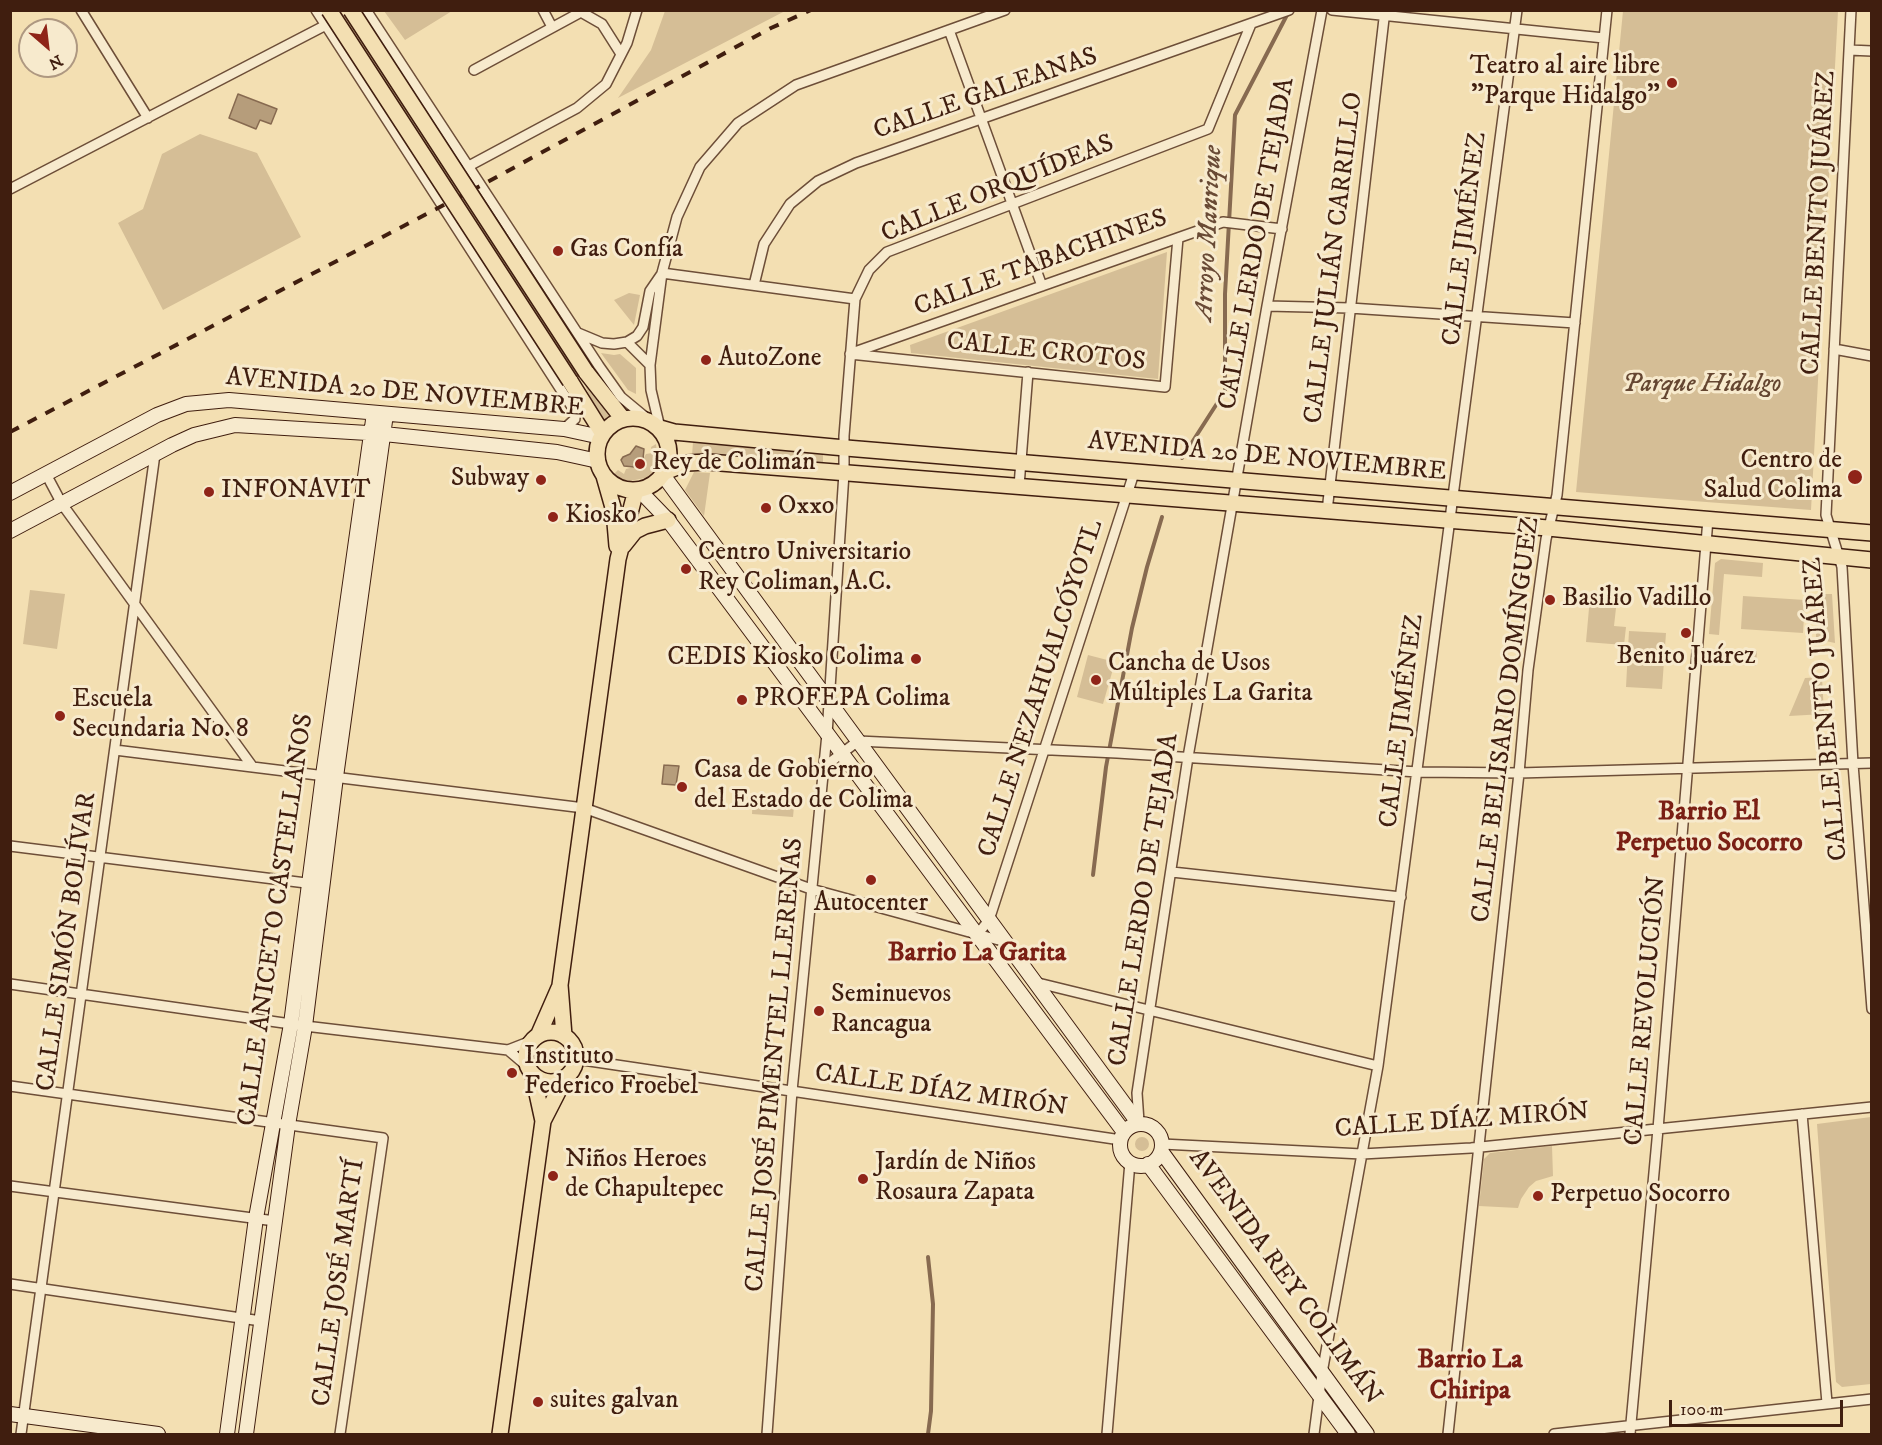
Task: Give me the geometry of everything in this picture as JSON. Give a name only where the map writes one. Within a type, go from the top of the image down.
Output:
[{"type":"main road","points":[[351,10],[586,372],[623,419]]},
{"type":"main road","points":[[327,18],[570,381],[602,435]]},
{"type":"main road","name":"AVENIDA 20 DE NOVIEMBRE","points":[[10,493],[156,416],[186,404],[229,400],[564,429],[602,435]]},
{"type":"main road","name":"CALLE ANICETO CASTELLANOS","points":[[246,1434],[288,1125],[329,776],[380,413]]},
{"type":"main road","points":[[604,476],[615,486],[638,490],[648,487],[664,474],[670,455],[669,447],[655,425],[641,418],[623,419],[611,425],[602,435],[597,453],[614,511],[620,553]]},
{"type":"main road","name":"AVENIDA 20 DE NOVIEMBRE","points":[[10,531],[194,435],[235,425],[377,434],[557,452],[598,461]]},
{"type":"main road","name":"AVENIDA 20 DE NOVIEMBRE","points":[[655,425],[674,432],[843,447],[1872,533]]},
{"type":"main road","name":"AVENIDA 20 DE NOVIEMBRE","points":[[664,474],[687,463],[708,462],[1548,528],[1872,560]]},
{"type":"main road","points":[[638,490],[668,520],[977,934],[1123,1136],[1122,1152],[1130,1162],[1136,1165],[1154,1161],[1162,1147],[1156,1130],[1151,1126],[1139,1124],[664,474]]},
{"type":"main road","points":[[564,1036],[560,985],[620,553],[638,490]]},
{"type":"main road","points":[[620,553],[635,531],[668,520]]},
{"type":"main road","points":[[543,1121],[526,1058],[527,1049],[535,1038],[560,985]]},
{"type":"main road","name":"CALLE ANICETO CASTELLANOS","points":[[227,1434],[256,1218],[273,1123],[298,1025]]},
{"type":"main road","points":[[500,1434],[543,1121],[565,1078],[573,1070],[576,1059],[571,1042],[564,1036],[556,1032],[547,1032],[535,1038]]},
{"type":"main road","points":[[530,1071],[542,1081],[554,1082],[565,1078]]},
{"type":"main road","points":[[1123,1136],[1139,1124]]},
{"type":"main road","name":"AVENIDA REY COLIMÁN","points":[[1162,1147],[1367,1434]]},
{"type":"main road","name":"AVENIDA REY COLIMÁN","points":[[1148,1164],[1348,1434]]},
{"type":"main road","points":[[17,1415],[158,1434]]},
{"type":"street","points":[[81,10],[148,118]]},
{"type":"street","points":[[316,10],[327,18],[574,410],[575,419],[564,429]]},
{"type":"street","points":[[366,10],[469,170],[621,397],[655,425]]},
{"type":"street","points":[[543,10],[552,27]]},
{"type":"street","points":[[469,170],[577,108],[606,84],[621,54],[637,10]]},
{"type":"street","points":[[655,425],[650,365],[662,273],[677,217],[700,167],[738,123],[796,85],[1005,10]]},
{"type":"street","name":"CALLE LERDO DE TEJADA","points":[[1139,1124],[1137,1093],[1188,758],[1322,10]]},
{"type":"street","points":[[1332,10],[1384,13],[1604,38]]},
{"type":"street","name":"CALLE JIMÉNEZ","points":[[1314,1434],[1322,1373],[1378,1066],[1516,10]]},
{"type":"street","name":"CALLE BELISARIO DOMÍNGUEZ","points":[[1448,1434],[1528,670],[1548,528],[1557,495],[1607,10]]},
{"type":"street","name":"CALLE BENITO JUÁREZ","points":[[1851,10],[1826,515],[1842,567],[1852,764],[1872,1009]]},
{"type":"street","points":[[474,70],[581,12],[602,24],[621,54]]},
{"type":"street","name":"CALLE GALEANAS","points":[[754,285],[764,244],[790,204],[818,181],[856,164],[1284,12]]},
{"type":"street","name":"CALLE JULIÁN CARRILLO","points":[[1327,511],[1384,13]]},
{"type":"street","points":[[10,189],[148,118],[327,18]]},
{"type":"street","name":"CALLE ORQUÍDEAS","points":[[843,447],[855,299],[869,270],[887,252],[1208,129],[1251,24]]},
{"type":"street","points":[[949,30],[1042,286]]},
{"type":"street","points":[[1849,50],[1872,51]]},
{"type":"street","points":[[436,194],[445,196],[461,189],[468,183],[469,170]]},
{"type":"street","points":[[460,232],[460,222],[466,213],[474,208],[486,206],[497,211]]},
{"type":"street","name":"CALLE TABACHINES","points":[[850,354],[1223,222],[1282,229]]},
{"type":"street","name":"CALLE CROTOS","points":[[850,354],[1165,387],[1178,238]]},
{"type":"street","points":[[662,273],[855,299]]},
{"type":"street","points":[[578,333],[602,343],[614,344],[627,342],[637,336],[643,327],[650,291],[662,273]]},
{"type":"street","points":[[1268,306],[1350,308],[1575,323]]},
{"type":"street","points":[[627,342],[650,365]]},
{"type":"street","points":[[1834,349],[1872,356]]},
{"type":"street","points":[[1019,486],[1029,372]]},
{"type":"street","name":"CALLE JOSÉ PIMENTEL LLERENAS","points":[[767,1434],[792,1091],[827,734],[844,473],[843,447]]},
{"type":"street","name":"CALLE SIMÓN BOLÍVAR","points":[[21,1434],[17,1415],[41,1288],[155,454]]},
{"type":"street","name":"CALLE NEZAHUALCÓYOTL","points":[[989,920],[1135,470]]},
{"type":"street","points":[[46,474],[62,504],[252,766]]},
{"type":"street","name":"CALLE REVOLUCIÓN","points":[[1630,1430],[1658,1129],[1708,519]]},
{"type":"street","points":[[824,767],[858,741],[1109,753],[1418,772],[1519,773],[1872,763]]},
{"type":"street","points":[[115,750],[584,808],[811,889],[1006,942]]},
{"type":"street","points":[[10,846],[316,884]]},
{"type":"street","points":[[1172,872],[1401,897]]},
{"type":"street","points":[[977,934],[989,920]]},
{"type":"street","points":[[1034,982],[1149,1008],[1378,1066]]},
{"type":"street","points":[[10,984],[298,1025],[508,1050],[535,1038]]},
{"type":"street","points":[[508,1050],[530,1071]]},
{"type":"street","name":"CALLE DÍAZ MIRÓN","points":[[576,1059],[1123,1136]]},
{"type":"street","points":[[10,1086],[288,1125]]},
{"type":"street","name":"CALLE DÍAZ MIRÓN","points":[[1162,1147],[1362,1154],[1478,1147],[1872,1107]]},
{"type":"street","points":[[1802,1114],[1827,1403]]},
{"type":"street","name":"CALLE JOSÉ MARTÍ","points":[[288,1125],[383,1138],[340,1434]]},
{"type":"street","points":[[1107,1434],[1130,1162]]},
{"type":"street","points":[[10,1186],[275,1221]]},
{"type":"street","points":[[10,1284],[261,1321]]},
{"type":"street","points":[[1554,1434],[1630,1430],[1872,1399]]},
{"type":"green space","points":[[665,10],[785,11],[618,98],[651,50]]},
{"type":"green space","points":[[384,11],[452,11],[405,40]]},
{"type":"green space","name":"Parque Hidalgo","points":[[1623,11],[1838,11],[1811,510],[1576,492]]},
{"type":"green space","points":[[200,134],[257,153],[301,237],[163,310],[118,223],[143,209],[162,154]]},
{"type":"green space","points":[[1167,252],[1158,379],[911,353],[910,345]]},
{"type":"green space","points":[[629,293],[640,295],[634,325],[614,300]]},
{"type":"green space","points":[[601,353],[620,354],[636,368],[636,394],[628,390]]},
{"type":"green space","points":[[585,385],[613,413],[600,423]]},
{"type":"green space","points":[[693,442],[823,453],[823,464],[692,456]]},
{"type":"green space","points":[[656,444],[658,462],[651,474],[645,478],[630,481],[614,474],[618,470],[624,474],[626,469],[639,466],[646,454],[652,453],[651,447]]},
{"type":"green space","points":[[694,472],[710,473],[704,516],[685,490]]},
{"type":"green space","points":[[1721,559],[1763,563],[1762,577],[1724,574],[1719,635],[1709,634],[1715,563]]},
{"type":"green space","points":[[30,590],[65,594],[57,649],[23,644]]},
{"type":"green space","points":[[1817,594],[1832,594],[1835,643],[1816,639],[1816,634],[1824,626],[1825,611],[1816,601]]},
{"type":"green space","points":[[1743,596],[1805,600],[1803,633],[1741,629]]},
{"type":"green space","points":[[1590,597],[1617,599],[1614,626],[1626,627],[1624,645],[1586,642]]},
{"type":"green space","points":[[1629,631],[1666,633],[1662,689],[1626,687]]},
{"type":"green space","points":[[1743,650],[1757,651],[1756,666],[1742,665]]},
{"type":"green space","name":"Cancha de Usos Múltiples La Garita","points":[[1088,655],[1115,662],[1103,704],[1077,697]]},
{"type":"green space","points":[[1822,677],[1824,714],[1789,716],[1805,678]]},
{"type":"green space","points":[[753,793],[795,796],[793,817],[752,814]]},
{"type":"green space","points":[[1871,1117],[1871,1384],[1842,1387],[1836,1382],[1817,1124]]},
{"type":"green space","points":[[1139,1137],[1145,1137],[1149,1144],[1145,1151],[1139,1151],[1135,1147],[1135,1141]]},
{"type":"green space","points":[[1552,1146],[1553,1176],[1536,1181],[1529,1187],[1518,1208],[1479,1206],[1484,1159],[1490,1153]]},
{"type":"shaded area","points":[[238,94],[277,109],[271,124],[260,120],[256,129],[229,118]]},
{"type":"shaded area","points":[[636,446],[644,449],[643,459],[634,467],[624,466],[621,460]]},
{"type":"shaded area","points":[[664,765],[679,766],[676,785],[662,784]]},
{"type":"waterway","name":"Arroyo Manrique","points":[[1182,458],[1225,391],[1225,294],[1235,115],[1288,13]]},
{"type":"waterway","name":"Arroyo Manrique","points":[[1093,875],[1106,767],[1132,628],[1162,517]]},
{"type":"waterway","name":"Arroyo Manrique","points":[[928,1257],[933,1304],[931,1411],[928,1434]]},
{"type":"railway","points":[[10,432],[480,186],[771,28],[811,10]]},
{"type":"place","name":"Teatro al aire libre \"Parque Hidalgo\"","points":[[1672,83]]},
{"type":"place","name":"Gas Confía","points":[[558,251]]},
{"type":"place","name":"AutoZone","points":[[706,360]]},
{"type":"place","name":"Rey de Colimán","points":[[640,464]]},
{"type":"place","name":"Centro de Salud Colima","points":[[1855,477]]},
{"type":"place","name":"Subway","points":[[541,480]]},
{"type":"place","name":"INFONAVIT","points":[[209,492]]},
{"type":"place","name":"Oxxo","points":[[766,508]]},
{"type":"place","name":"Kiosko","points":[[553,517]]},
{"type":"place","name":"Centro Universitario Rey Coliman, A.C.","points":[[686,569]]},
{"type":"place","name":"Basilio Vadillo","points":[[1550,600]]},
{"type":"place","name":"Benito Juárez","points":[[1686,633]]},
{"type":"place","name":"CEDIS Kiosko Colima","points":[[916,659]]},
{"type":"place","name":"Cancha de Usos Múltiples La Garita","points":[[1096,680]]},
{"type":"place","name":"PROFEPA Colima","points":[[742,700]]},
{"type":"place","name":"Escuela Secundaria No. 8","points":[[60,716]]},
{"type":"place","name":"Casa de Gobierno del Estado de Colima","points":[[682,787]]},
{"type":"place","name":"Autocenter","points":[[871,880]]},
{"type":"place","name":"Seminuevos Rancagua","points":[[819,1011]]},
{"type":"place","name":"Instituto Federico Froebel","points":[[512,1073]]},
{"type":"place","name":"Niños Heroes de Chapultepec","points":[[553,1176]]},
{"type":"place","name":"Jardín de Niños Rosaura Zapata","points":[[863,1179]]},
{"type":"place","name":"Perpetuo Socorro","points":[[1538,1196]]},
{"type":"place","name":"suites galvan","points":[[538,1402]]},
{"type":"district","name":"Barrio El Perpetuo Socorro","points":[[1709,828]]},
{"type":"district","name":"Barrio La Garita","points":[[977,954]]},
{"type":"district","name":"Barrio La Chiripa","points":[[1470,1376]]}]
